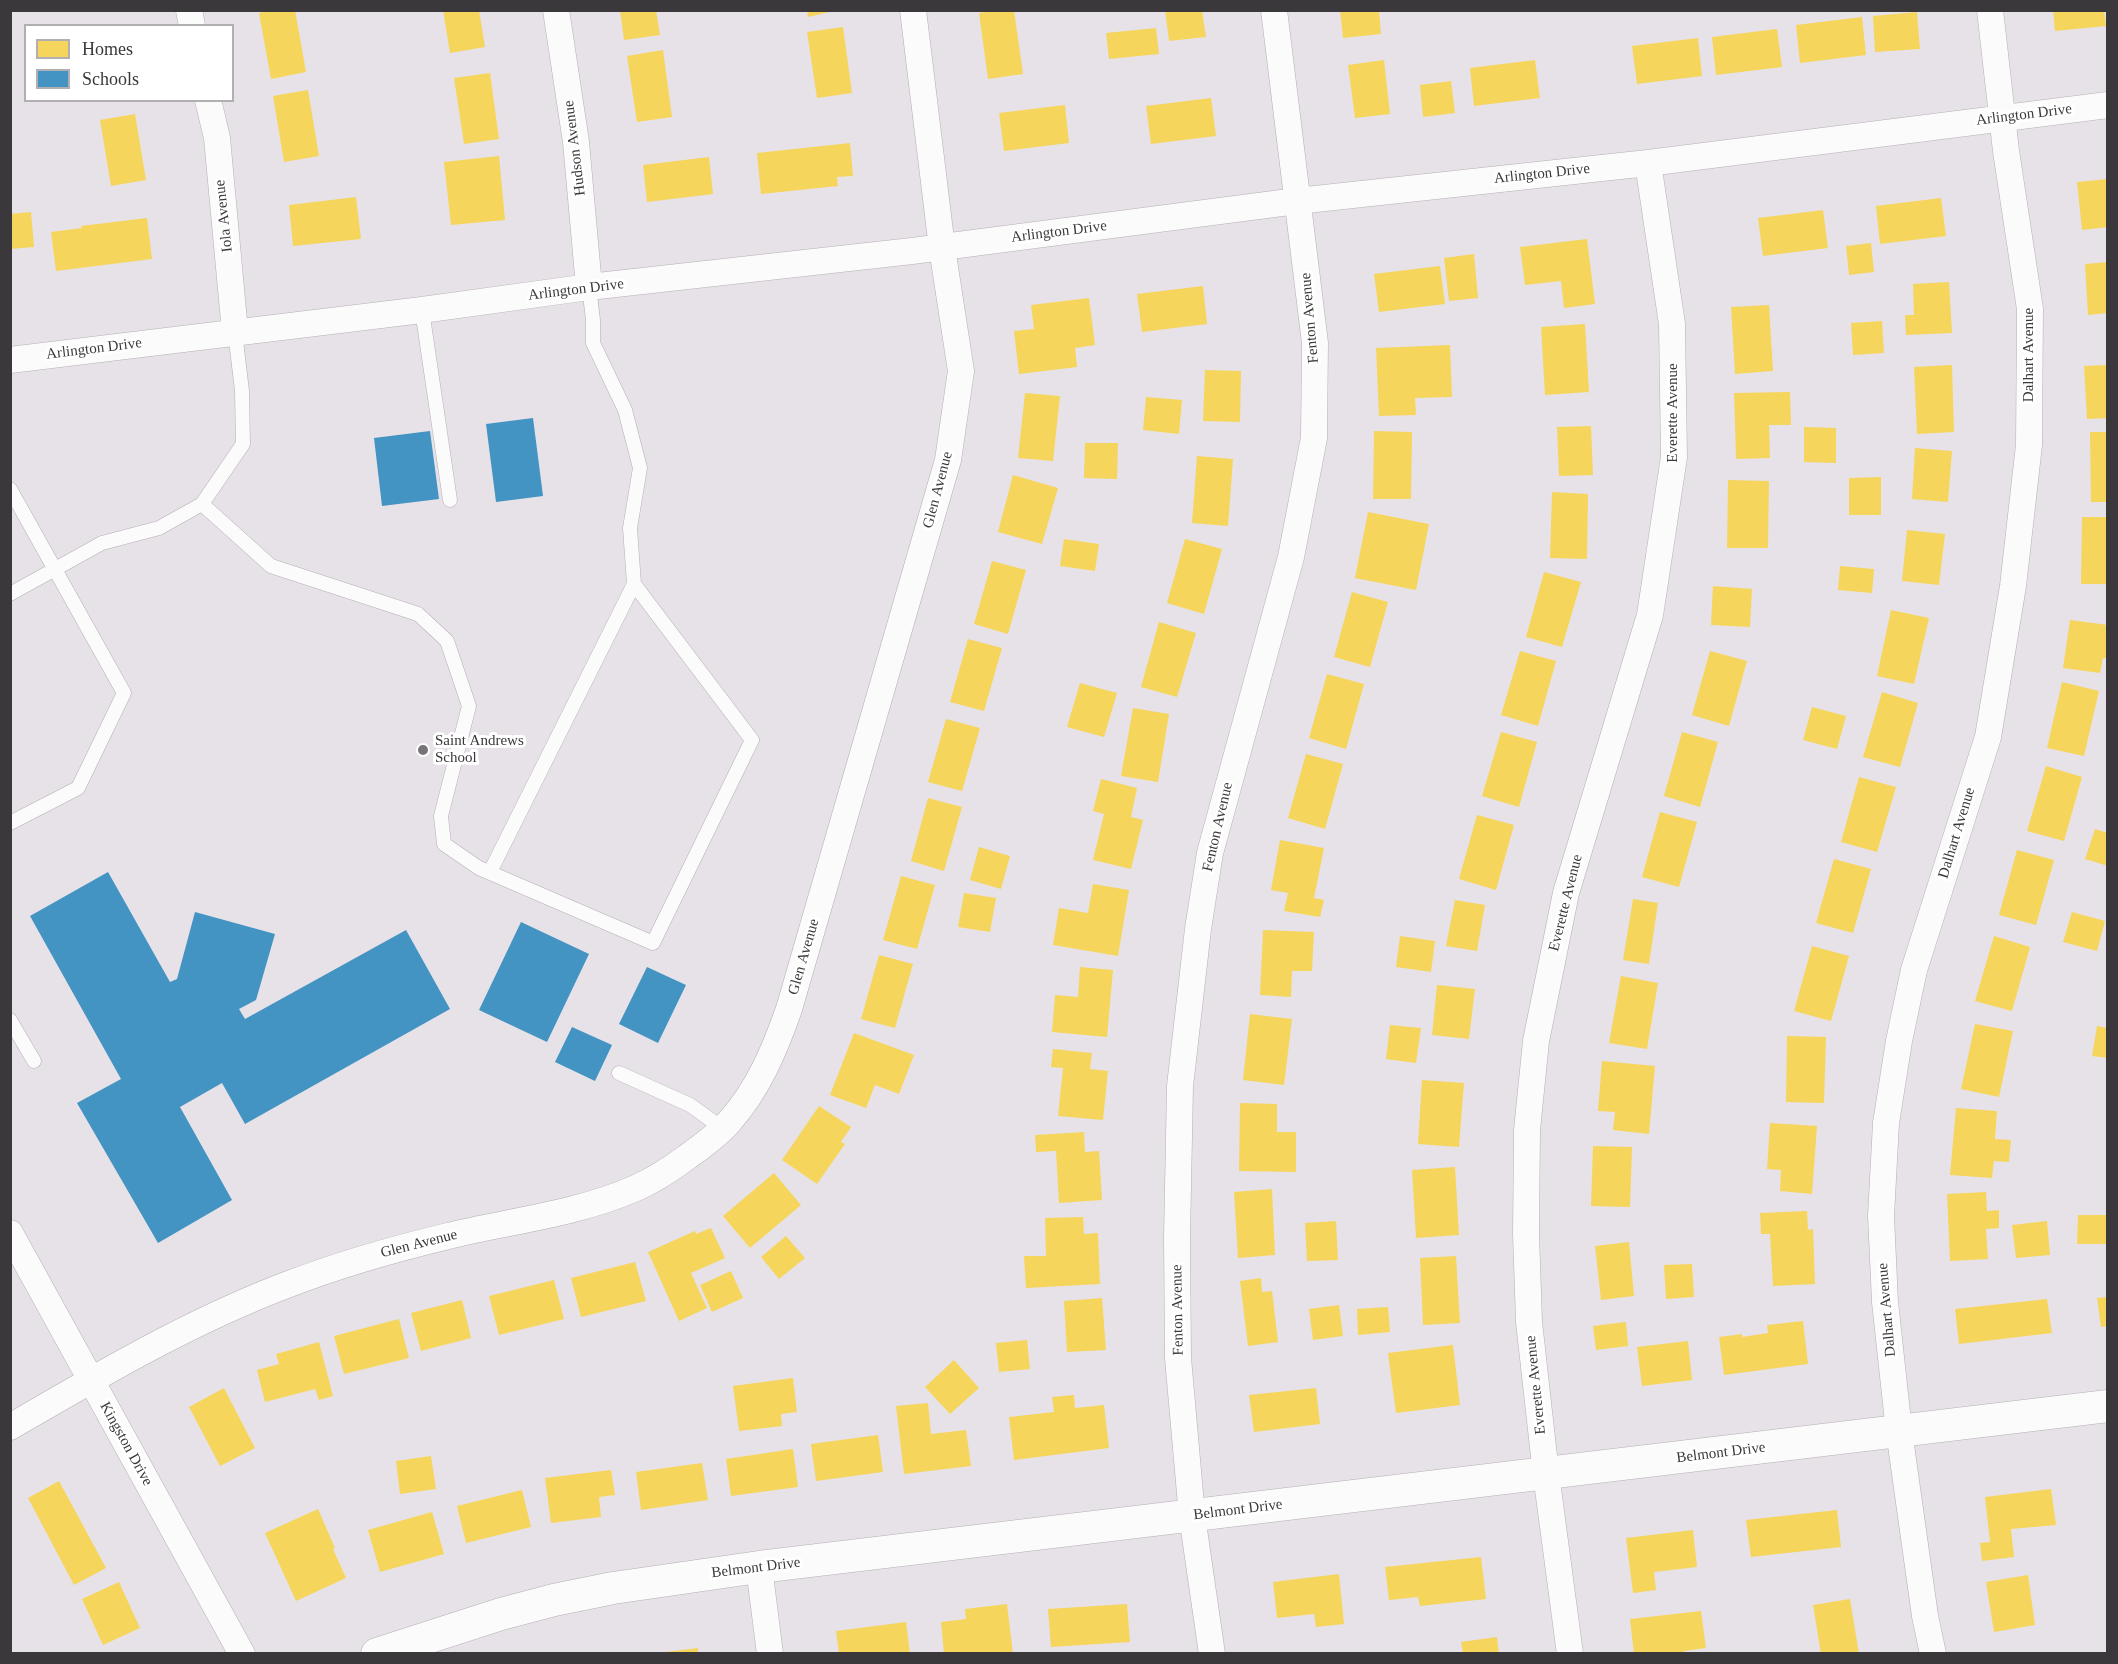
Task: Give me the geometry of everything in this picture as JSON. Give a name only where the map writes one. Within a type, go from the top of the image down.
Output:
[{"type":"street","name":"Hudson Avenue","points":[[556,10],[576,142],[589,287]]},
{"type":"street","name":"Glen Avenue","points":[[10,1427],[201,1320],[289,1283],[357,1260],[448,1236],[599,1202],[636,1188],[668,1171],[698,1149],[729,1122],[753,1090],[774,1052],[789,1009],[948,460],[961,371],[942,248],[913,10]]},
{"type":"street","name":"Fenton Avenue","points":[[1212,1653],[1192,1516],[1178,1358],[1177,1238],[1180,1086],[1198,929],[1210,853],[1292,557],[1314,438],[1315,343],[1274,10]]},
{"type":"street","name":"Dalhart Avenue","points":[[1933,1653],[1925,1616],[1899,1431],[1885,1302],[1881,1216],[1886,1123],[1899,1041],[1914,970],[1988,737],[2013,586],[2029,445],[2030,309],[2002,118],[1990,10]]},
{"type":"street","name":"Iola Avenue","points":[[208,102],[217,138],[236,332]]},
{"type":"street","name":"Arlington Drive","points":[[10,360],[422,310],[589,287],[942,248],[1297,201],[1648,163],[2108,105]]},
{"type":"street","name":"Everette Avenue","points":[[1570,1653],[1546,1474],[1529,1322],[1526,1234],[1527,1130],[1536,1041],[1566,893],[1650,615],[1674,457],[1672,324],[1648,163]]},
{"type":"street","name":"Kingston Drive","points":[[10,1233],[242,1653]]},
{"type":"street","name":"Belmont Drive","points":[[377,1653],[554,1600],[613,1588],[759,1567],[2108,1406]]},
{"type":"street","points":[[759,1567],[770,1653]]},
{"type":"lane","points":[[490,872],[634,584],[630,528],[640,468],[625,410],[593,343],[589,287]]},
{"type":"lane","points":[[422,310],[450,500]]},
{"type":"lane","points":[[10,594],[102,543],[159,528],[202,504],[243,444],[242,391],[236,332]]},
{"type":"lane","points":[[10,489],[124,693],[78,788],[10,823]]},
{"type":"lane","points":[[202,504],[271,566],[418,614],[447,641],[469,706],[441,816],[444,844],[479,868],[653,943],[752,740],[634,584]]},
{"type":"lane","points":[[10,1020],[34,1061]]},
{"type":"lane","points":[[619,1073],[690,1105],[722,1128]]},
{"type":"building: Homes","points":[[295,10],[306,72],[271,79],[259,13]]},
{"type":"building: Homes","points":[[443,10],[479,10],[485,47],[450,53]]},
{"type":"building: Homes","points":[[620,10],[656,10],[660,35],[624,40]]},
{"type":"building: Homes","points":[[807,10],[834,10],[834,11],[808,17]]},
{"type":"building: Homes","points":[[1014,10],[1023,74],[988,79],[979,13]]},
{"type":"building: Homes","points":[[1165,10],[1202,10],[1206,37],[1169,41]]},
{"type":"building: Homes","points":[[1340,10],[1379,10],[1381,34],[1343,38]]},
{"type":"building: Homes","points":[[2053,10],[2104,10],[2106,26],[2055,31]]},
{"type":"building: Homes","points":[[1917,12],[1920,49],[1875,52],[1873,16]]},
{"type":"building: Homes","points":[[1862,17],[1866,55],[1800,63],[1796,25]]},
{"type":"building: Homes","points":[[843,27],[852,93],[817,98],[807,32]]},
{"type":"building: Homes","points":[[1156,28],[1159,54],[1109,59],[1106,33]]},
{"type":"building: Homes","points":[[1777,29],[1782,67],[1716,75],[1712,37]]},
{"type":"building: Homes","points":[[1698,38],[1702,76],[1637,84],[1632,46]]},
{"type":"building: Homes","points":[[663,50],[672,117],[637,122],[627,56]]},
{"type":"building: Homes","points":[[1384,60],[1390,114],[1355,118],[1348,65]]},
{"type":"building: Homes","points":[[1535,60],[1540,98],[1474,106],[1470,68]]},
{"type":"building: Homes","points":[[490,73],[499,139],[464,144],[454,78]]},
{"type":"building: Homes","points":[[1451,81],[1455,113],[1423,117],[1420,85]]},
{"type":"building: Homes","points":[[308,90],[319,156],[284,162],[273,96]]},
{"type":"building: Homes","points":[[1211,98],[1216,136],[1151,144],[1146,106]]},
{"type":"building: Homes","points":[[1065,105],[1069,143],[1004,151],[999,113]]},
{"type":"building: Homes","points":[[135,114],[146,180],[111,186],[100,120]]},
{"type":"building: Homes","points":[[850,143],[853,176],[837,177],[838,186],[761,194],[757,153]]},
{"type":"building: Homes","points":[[499,156],[505,220],[451,225],[444,162]]},
{"type":"building: Homes","points":[[709,157],[713,194],[647,202],[643,165]]},
{"type":"building: Homes","points":[[2108,179],[2108,227],[2082,230],[2077,182]]},
{"type":"building: Homes","points":[[356,197],[361,239],[293,246],[289,205]]},
{"type":"building: Homes","points":[[1941,198],[1946,236],[1880,244],[1876,206]]},
{"type":"building: Homes","points":[[1823,210],[1828,248],[1763,256],[1758,218]]},
{"type":"building: Homes","points":[[31,212],[34,247],[10,249],[10,214]]},
{"type":"building: Homes","points":[[147,218],[152,259],[56,271],[51,232]]},
{"type":"building: Homes","points":[[1587,239],[1595,304],[1564,308],[1561,281],[1525,285],[1520,247]]},
{"type":"building: Homes","points":[[1871,243],[1874,272],[1849,275],[1846,246]]},
{"type":"building: Homes","points":[[1474,254],[1478,298],[1449,301],[1444,258]]},
{"type":"building: Homes","points":[[2108,262],[2108,313],[2088,315],[2085,264]]},
{"type":"building: Homes","points":[[1440,266],[1445,304],[1379,312],[1374,274]]},
{"type":"building: Homes","points":[[1949,282],[1952,333],[1906,335],[1905,315],[1914,315],[1913,284]]},
{"type":"building: Homes","points":[[1203,286],[1207,324],[1142,332],[1137,294]]},
{"type":"building: Homes","points":[[1089,298],[1095,345],[1075,348],[1077,367],[1019,374],[1014,331],[1034,329],[1031,305]]},
{"type":"building: Homes","points":[[1769,305],[1773,371],[1735,374],[1731,307]]},
{"type":"building: Homes","points":[[1882,321],[1884,353],[1853,355],[1851,323]]},
{"type":"building: Homes","points":[[1585,324],[1589,392],[1545,395],[1541,327]]},
{"type":"building: Homes","points":[[1450,345],[1452,397],[1415,398],[1416,415],[1379,416],[1376,348]]},
{"type":"building: Homes","points":[[1952,365],[1954,432],[1917,434],[1914,367]]},
{"type":"building: Homes","points":[[2108,365],[2108,418],[2087,419],[2084,366]]},
{"type":"building: Homes","points":[[1205,370],[1241,371],[1240,422],[1203,421]]},
{"type":"building: Homes","points":[[1790,392],[1791,425],[1769,425],[1770,458],[1736,459],[1734,393]]},
{"type":"building: Homes","points":[[1025,393],[1060,396],[1053,461],[1018,458]]},
{"type":"building: Homes","points":[[1146,397],[1182,400],[1179,434],[1143,430]]},
{"type":"building: Homes","points":[[1591,426],[1593,475],[1559,476],[1557,427]]},
{"type":"building: Homes","points":[[1804,427],[1836,428],[1836,463],[1804,462]]},
{"type":"building: Homes","points":[[1374,431],[1412,432],[1411,499],[1373,499]]},
{"type":"building: Homes","points":[[2090,432],[2108,432],[2108,502],[2091,502]]},
{"type":"building: Homes","points":[[1085,443],[1118,443],[1117,479],[1084,478]]},
{"type":"building: Homes","points":[[1915,448],[1952,451],[1948,502],[1912,499]]},
{"type":"building: Homes","points":[[1197,456],[1233,459],[1228,526],[1192,523]]},
{"type":"building: Homes","points":[[1013,475],[1058,488],[1042,544],[998,532]]},
{"type":"building: Homes","points":[[1881,477],[1881,515],[1849,515],[1849,478]]},
{"type":"building: Homes","points":[[1728,480],[1769,481],[1768,548],[1727,548]]},
{"type":"building: Homes","points":[[1552,492],[1588,494],[1587,559],[1550,558]]},
{"type":"building: Homes","points":[[1368,512],[1429,524],[1416,590],[1355,578]]},
{"type":"building: Homes","points":[[2082,517],[2108,517],[2108,584],[2081,584]]},
{"type":"building: Homes","points":[[1907,530],[1945,534],[1939,585],[1902,581]]},
{"type":"building: Homes","points":[[1064,539],[1099,544],[1095,571],[1060,566]]},
{"type":"building: Homes","points":[[1185,539],[1222,549],[1204,614],[1167,603]]},
{"type":"building: Homes","points":[[992,561],[1026,570],[1008,634],[974,624]]},
{"type":"building: Homes","points":[[1840,566],[1874,569],[1872,593],[1838,590]]},
{"type":"building: Homes","points":[[1544,572],[1581,582],[1562,647],[1526,637]]},
{"type":"building: Homes","points":[[1713,586],[1752,589],[1750,627],[1711,625]]},
{"type":"building: Homes","points":[[1352,592],[1388,602],[1370,667],[1334,657]]},
{"type":"building: Homes","points":[[1891,610],[1929,618],[1914,684],[1877,676]]},
{"type":"building: Homes","points":[[2070,620],[2108,625],[2108,658],[2103,658],[2100,673],[2063,668]]},
{"type":"building: Homes","points":[[1159,622],[1196,633],[1177,697],[1141,687]]},
{"type":"building: Homes","points":[[968,639],[1002,648],[984,711],[950,702]]},
{"type":"building: Homes","points":[[1520,651],[1556,661],[1538,726],[1501,715]]},
{"type":"building: Homes","points":[[1710,651],[1747,661],[1729,726],[1692,715]]},
{"type":"building: Homes","points":[[1327,674],[1364,684],[1346,749],[1309,738]]},
{"type":"building: Homes","points":[[2062,682],[2099,691],[2084,756],[2047,748]]},
{"type":"building: Homes","points":[[1080,683],[1117,693],[1104,737],[1067,727]]},
{"type":"building: Homes","points":[[1882,692],[1918,703],[1900,767],[1863,757]]},
{"type":"building: Homes","points":[[1812,707],[1846,716],[1837,749],[1803,740]]},
{"type":"building: Homes","points":[[1133,708],[1169,714],[1158,782],[1121,776]]},
{"type":"building: Homes","points":[[946,719],[980,728],[962,791],[928,782]]},
{"type":"building: Homes","points":[[1501,732],[1537,742],[1519,807],[1482,796]]},
{"type":"building: Homes","points":[[1682,732],[1718,742],[1700,807],[1664,796]]},
{"type":"building: Homes","points":[[1306,754],[1343,764],[1325,829],[1288,818]]},
{"type":"building: Homes","points":[[2046,766],[2082,777],[2064,841],[2027,831]]},
{"type":"building: Homes","points":[[1859,777],[1896,787],[1877,852],[1841,842]]},
{"type":"building: Homes","points":[[1101,779],[1137,788],[1131,817],[1143,820],[1131,869],[1093,860],[1104,814],[1093,811]]},
{"type":"building: Homes","points":[[928,798],[962,807],[944,871],[911,861]]},
{"type":"building: Homes","points":[[1660,812],[1697,822],[1679,887],[1642,877]]},
{"type":"building: Homes","points":[[1477,815],[1514,825],[1496,890],[1459,879]]},
{"type":"building: Homes","points":[[2095,829],[2108,833],[2108,866],[2085,859]]},
{"type":"building: Homes","points":[[1280,840],[1324,848],[1314,898],[1324,900],[1320,917],[1284,911],[1288,893],[1271,890]]},
{"type":"building: Homes","points":[[979,847],[1010,856],[1001,889],[970,880]]},
{"type":"building: Homes","points":[[2017,850],[2054,860],[2036,925],[1999,915]]},
{"type":"building: Homes","points":[[1834,859],[1871,869],[1853,933],[1816,923]]},
{"type":"building: Homes","points":[[901,876],[935,885],[917,949],[883,940]]},
{"type":"building: Homes","points":[[1093,884],[1129,890],[1118,956],[1053,945],[1059,908],[1088,913]]},
{"type":"building: Homes","points":[[964,893],[996,898],[990,932],[958,927]]},
{"type":"building: Homes","points":[[1633,899],[1658,903],[1649,964],[1623,960]]},
{"type":"building: Homes","points":[[1455,900],[1485,905],[1477,951],[1446,946]]},
{"type":"building: Homes","points":[[2072,912],[2105,921],[2097,951],[2063,942]]},
{"type":"building: Homes","points":[[1263,930],[1314,932],[1312,971],[1292,971],[1291,997],[1260,995]]},
{"type":"building: Homes","points":[[1400,936],[1435,941],[1431,972],[1396,967]]},
{"type":"building: Homes","points":[[1994,936],[2030,947],[2012,1011],[1975,1001]]},
{"type":"building: Homes","points":[[1812,946],[1849,956],[1831,1021],[1794,1011]]},
{"type":"building: Homes","points":[[879,955],[913,964],[895,1028],[861,1019]]},
{"type":"building: Homes","points":[[1080,967],[1113,970],[1107,1037],[1052,1032],[1055,995],[1078,997]]},
{"type":"building: Homes","points":[[1621,976],[1658,983],[1647,1049],[1609,1043]]},
{"type":"building: Homes","points":[[1437,985],[1475,989],[1469,1039],[1432,1035]]},
{"type":"building: Homes","points":[[1250,1014],[1292,1019],[1284,1085],[1243,1080]]},
{"type":"building: Homes","points":[[1975,1024],[2013,1031],[1999,1097],[1961,1089]]},
{"type":"building: Homes","points":[[1390,1025],[1421,1028],[1416,1063],[1386,1059]]},
{"type":"building: Homes","points":[[2097,1026],[2108,1028],[2108,1058],[2092,1056]]},
{"type":"building: Homes","points":[[854,1033],[914,1055],[899,1094],[875,1085],[866,1108],[830,1095]]},
{"type":"building: Homes","points":[[1787,1036],[1826,1037],[1824,1103],[1786,1102]]},
{"type":"building: Homes","points":[[1053,1049],[1092,1053],[1090,1069],[1108,1071],[1103,1120],[1058,1116],[1063,1068],[1051,1067]]},
{"type":"building: Homes","points":[[1602,1061],[1655,1066],[1649,1134],[1613,1130],[1615,1112],[1598,1111]]},
{"type":"building: Homes","points":[[1422,1080],[1464,1083],[1459,1147],[1418,1144]]},
{"type":"building: Homes","points":[[1240,1103],[1277,1104],[1277,1132],[1296,1132],[1296,1172],[1239,1171]]},
{"type":"building: Homes","points":[[819,1106],[851,1127],[841,1142],[845,1144],[817,1184],[782,1160]]},
{"type":"building: Homes","points":[[1956,1108],[1997,1111],[1995,1139],[2011,1140],[2009,1162],[1994,1161],[1992,1178],[1950,1175]]},
{"type":"building: Homes","points":[[1770,1123],[1817,1126],[1812,1194],[1780,1191],[1781,1170],[1767,1169]]},
{"type":"building: Homes","points":[[1084,1132],[1085,1152],[1099,1151],[1102,1200],[1059,1203],[1056,1151],[1036,1152],[1035,1135]]},
{"type":"building: Homes","points":[[1593,1146],[1632,1147],[1630,1207],[1591,1206]]},
{"type":"building: Homes","points":[[1455,1167],[1459,1235],[1416,1238],[1412,1170]]},
{"type":"building: Homes","points":[[774,1173],[801,1205],[750,1248],[723,1216]]},
{"type":"building: Homes","points":[[1272,1189],[1275,1255],[1238,1258],[1234,1192]]},
{"type":"building: Homes","points":[[1986,1192],[1987,1211],[1999,1210],[1999,1228],[1986,1229],[1988,1259],[1950,1261],[1947,1194]]},
{"type":"building: Homes","points":[[1807,1211],[1808,1230],[1813,1229],[1815,1284],[1773,1286],[1770,1234],[1761,1234],[1760,1213]]},
{"type":"building: Homes","points":[[2078,1215],[2108,1215],[2108,1244],[2077,1244]]},
{"type":"building: Homes","points":[[1083,1217],[1084,1234],[1098,1233],[1100,1284],[1026,1288],[1024,1256],[1046,1256],[1045,1218]]},
{"type":"building: Homes","points":[[1336,1221],[1338,1260],[1307,1261],[1305,1223]]},
{"type":"building: Homes","points":[[2047,1221],[2050,1255],[2016,1258],[2012,1225]]},
{"type":"building: Homes","points":[[711,1228],[725,1258],[691,1273],[707,1308],[679,1321],[648,1252],[695,1231],[696,1234]]},
{"type":"building: Homes","points":[[786,1236],[805,1258],[779,1279],[761,1257]]},
{"type":"building: Homes","points":[[1629,1242],[1634,1296],[1601,1300],[1595,1246]]},
{"type":"building: Homes","points":[[1456,1256],[1460,1323],[1423,1325],[1420,1258]]},
{"type":"building: Homes","points":[[635,1262],[646,1301],[581,1317],[571,1278]]},
{"type":"building: Homes","points":[[1692,1264],[1694,1297],[1666,1299],[1664,1265]]},
{"type":"building: Homes","points":[[731,1271],[743,1298],[712,1312],[700,1285]]},
{"type":"building: Homes","points":[[1261,1278],[1262,1292],[1272,1291],[1278,1342],[1248,1346],[1240,1281]]},
{"type":"building: Homes","points":[[554,1280],[564,1319],[499,1335],[489,1296]]},
{"type":"building: Homes","points":[[2108,1297],[2108,1326],[2101,1327],[2097,1298]]},
{"type":"building: Homes","points":[[1102,1298],[1106,1350],[1067,1352],[1064,1301]]},
{"type":"building: Homes","points":[[2047,1299],[2052,1333],[1959,1344],[1955,1309]]},
{"type":"building: Homes","points":[[462,1300],[471,1338],[421,1351],[411,1313]]},
{"type":"building: Homes","points":[[1339,1305],[1343,1336],[1313,1340],[1309,1309]]},
{"type":"building: Homes","points":[[1388,1307],[1390,1332],[1358,1335],[1357,1309]]},
{"type":"building: Homes","points":[[399,1319],[409,1358],[344,1374],[334,1336]]},
{"type":"building: Homes","points":[[1803,1321],[1808,1364],[1724,1375],[1719,1337],[1742,1334],[1742,1337],[1768,1333],[1767,1325]]},
{"type":"building: Homes","points":[[1626,1322],[1628,1346],[1596,1350],[1593,1326]]},
{"type":"building: Homes","points":[[1027,1340],[1030,1369],[999,1372],[996,1343]]},
{"type":"building: Homes","points":[[1688,1341],[1692,1380],[1642,1386],[1637,1347]]},
{"type":"building: Homes","points":[[319,1342],[333,1396],[319,1400],[315,1389],[265,1402],[257,1370],[279,1364],[276,1354]]},
{"type":"building: Homes","points":[[1453,1345],[1460,1405],[1396,1413],[1388,1353]]},
{"type":"building: Homes","points":[[954,1360],[979,1388],[950,1414],[925,1387]]},
{"type":"building: Homes","points":[[793,1378],[797,1412],[781,1414],[782,1426],[739,1431],[733,1386]]},
{"type":"building: Homes","points":[[224,1388],[255,1448],[220,1466],[189,1407]]},
{"type":"building: Homes","points":[[1316,1388],[1320,1424],[1254,1432],[1249,1395]]},
{"type":"building: Homes","points":[[1074,1395],[1075,1408],[1104,1405],[1109,1448],[1014,1460],[1009,1417],[1054,1412],[1052,1397]]},
{"type":"building: Homes","points":[[928,1403],[931,1434],[966,1430],[971,1466],[904,1474],[896,1406]]},
{"type":"building: Homes","points":[[878,1435],[883,1472],[816,1481],[811,1444]]},
{"type":"building: Homes","points":[[793,1449],[798,1487],[731,1496],[726,1459]]},
{"type":"building: Homes","points":[[431,1456],[436,1489],[400,1494],[396,1461]]},
{"type":"building: Homes","points":[[702,1463],[708,1500],[641,1510],[636,1472]]},
{"type":"building: Homes","points":[[611,1470],[615,1495],[599,1497],[601,1517],[551,1523],[545,1478]]},
{"type":"building: Homes","points":[[59,1481],[106,1568],[74,1585],[28,1498]]},
{"type":"building: Homes","points":[[2051,1489],[2056,1525],[2011,1529],[2014,1557],[1982,1561],[1980,1543],[1990,1542],[1985,1497]]},
{"type":"building: Homes","points":[[522,1490],[531,1527],[466,1543],[457,1506]]},
{"type":"building: Homes","points":[[318,1509],[346,1578],[296,1601],[265,1533]]},
{"type":"building: Homes","points":[[1837,1510],[1841,1547],[1751,1557],[1746,1520]]},
{"type":"building: Homes","points":[[432,1512],[444,1554],[380,1572],[368,1530]]},
{"type":"building: Homes","points":[[1693,1530],[1697,1567],[1654,1572],[1656,1590],[1633,1593],[1626,1538]]},
{"type":"building: Homes","points":[[1481,1557],[1486,1599],[1420,1606],[1418,1597],[1389,1600],[1385,1567]]},
{"type":"building: Homes","points":[[1339,1574],[1344,1624],[1316,1627],[1314,1614],[1277,1618],[1273,1582]]},
{"type":"building: Homes","points":[[2028,1575],[2035,1625],[1994,1632],[1986,1582]]},
{"type":"building: Homes","points":[[119,1582],[140,1628],[103,1645],[82,1599]]},
{"type":"building: Homes","points":[[1850,1599],[1859,1654],[1821,1654],[1813,1605]]},
{"type":"building: Homes","points":[[1007,1604],[1013,1654],[944,1654],[941,1622],[966,1619],[965,1609]]},
{"type":"building: Homes","points":[[1127,1604],[1130,1642],[1051,1647],[1048,1609]]},
{"type":"building: Homes","points":[[1701,1611],[1706,1648],[1684,1651],[1685,1654],[1634,1654],[1630,1619]]},
{"type":"building: Homes","points":[[906,1622],[910,1654],[839,1654],[836,1631]]},
{"type":"building: Homes","points":[[1497,1637],[1499,1654],[1463,1654],[1461,1642]]},
{"type":"building: Homes","points":[[698,1648],[698,1654],[665,1654],[665,1652]]},
{"type":"building: Schools","points":[[533,418],[543,496],[496,502],[486,424]]},
{"type":"building: Schools","points":[[430,431],[439,499],[382,506],[374,438]]},
{"type":"building: Schools","points":[[108,872],[170,982],[177,979],[195,912],[275,934],[256,1000],[239,1009],[245,1019],[406,930],[450,1009],[245,1124],[222,1083],[180,1107],[232,1200],[158,1243],[77,1103],[121,1079],[30,916]]},
{"type":"building: Schools","points":[[521,922],[589,954],[547,1042],[479,1010]]},
{"type":"building: Schools","points":[[647,967],[686,985],[658,1043],[619,1024]]},
{"type":"building: Schools","points":[[572,1027],[612,1045],[595,1081],[555,1062]]},
{"type":"place","name":"Saint Andrews School","points":[[423,750]]}]
